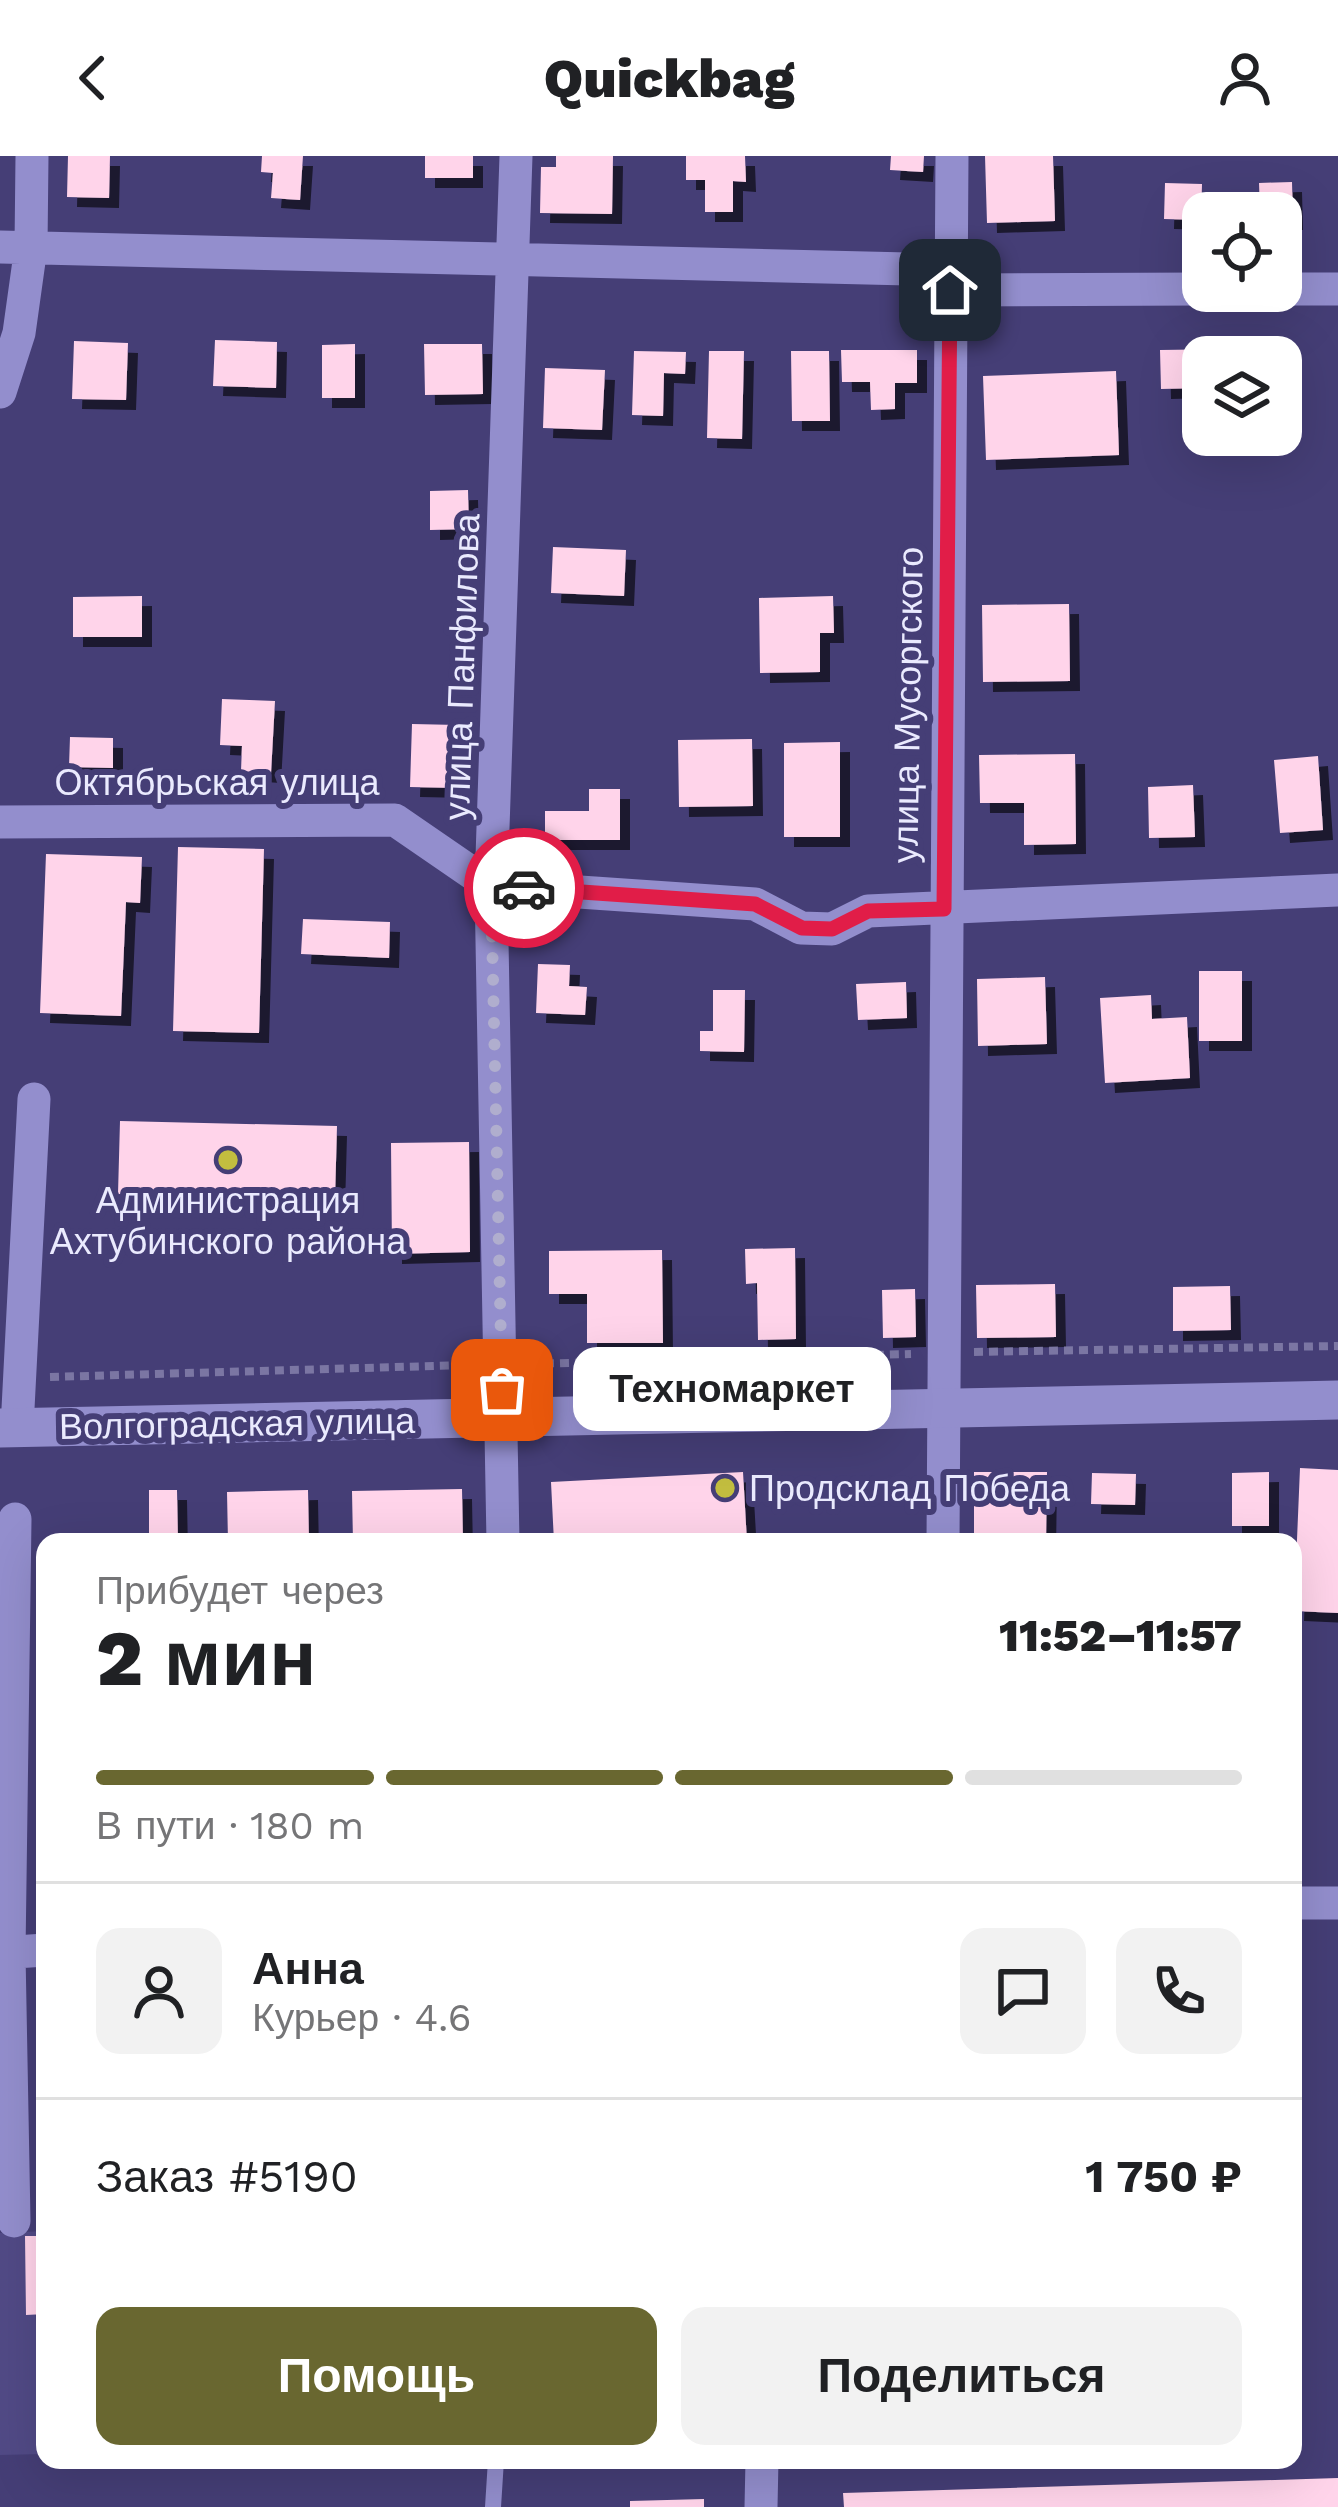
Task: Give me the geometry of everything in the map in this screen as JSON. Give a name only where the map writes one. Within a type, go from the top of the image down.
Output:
[{"type":"street","points":[[0,392],[19,333],[16,247],[32,156]]},
{"type":"street","name":"улица Панфилова","points":[[503,1533],[491,886],[516,156]]},
{"type":"street","name":"улица Мусоргского","points":[[943,1533],[952,156]]},
{"type":"street","points":[[16,247],[516,258],[1182,289]]},
{"type":"street","points":[[1302,289],[1338,289]]},
{"type":"street","name":"Октябрьская улица","points":[[0,822],[395,820],[491,886]]},
{"type":"street","points":[[491,886],[755,904],[802,928],[832,929],[868,911],[1338,890]]},
{"type":"street","points":[[8,1428],[23,1378],[34,1100]]},
{"type":"street","name":"Волгоградская улица","points":[[8,1428],[1338,1400]]},
{"type":"street","points":[[14,2221],[4,1953],[16,1519]]},
{"type":"street","points":[[1302,1903],[1338,1904]]},
{"type":"street","points":[[4,1953],[36,1951]]},
{"type":"street","points":[[761,2507],[762,2469]]},
{"type":"lane","points":[[493,2507],[495,2469]]},
{"type":"path","points":[[23,1378],[1338,1346]]},
{"type":"shaded area","points":[[36,2231],[36,2454],[0,2455],[0,2233]]},
{"type":"building","points":[[68,156],[110,156],[109,198],[67,197]]},
{"type":"building","points":[[262,156],[303,156],[300,200],[271,198],[273,173],[261,172]]},
{"type":"building","points":[[425,156],[473,156],[473,178],[425,178]]},
{"type":"building","points":[[556,156],[613,156],[612,214],[540,213],[541,167],[556,167]]},
{"type":"building","points":[[686,156],[745,156],[746,182],[733,181],[733,212],[705,212],[705,180],[686,180]]},
{"type":"building","points":[[891,156],[924,156],[923,172],[890,170]]},
{"type":"building","points":[[985,156],[1053,156],[1055,221],[987,223]]},
{"type":"building","points":[[1292,182],[1292,192],[1259,192],[1259,183]]},
{"type":"building","points":[[1165,183],[1202,184],[1202,192],[1182,192],[1182,219],[1164,219]]},
{"type":"building","points":[[215,340],[277,342],[276,388],[213,386]]},
{"type":"building","points":[[74,341],[128,343],[126,400],[72,399]]},
{"type":"building","points":[[355,344],[355,398],[322,398],[322,345]]},
{"type":"building","points":[[424,344],[482,344],[483,394],[425,395]]},
{"type":"building","points":[[841,350],[917,350],[917,383],[895,383],[895,409],[871,410],[870,382],[842,382]]},
{"type":"building","points":[[1160,350],[1182,350],[1182,388],[1161,389]]},
{"type":"building","points":[[634,351],[686,352],[685,374],[664,373],[663,416],[632,415]]},
{"type":"building","points":[[709,351],[744,351],[742,439],[707,438]]},
{"type":"building","points":[[791,351],[829,351],[830,421],[792,421]]},
{"type":"building","points":[[545,368],[605,370],[602,430],[543,428]]},
{"type":"building","points":[[1116,371],[1119,455],[986,460],[983,376]]},
{"type":"building","points":[[468,490],[469,529],[430,530],[430,491]]},
{"type":"building","points":[[553,547],[626,550],[624,596],[551,593]]},
{"type":"building","points":[[142,596],[142,637],[73,637],[73,597]]},
{"type":"building","points":[[833,596],[834,633],[820,633],[820,672],[760,673],[759,598]]},
{"type":"building","points":[[1069,604],[1070,681],[983,682],[982,605]]},
{"type":"building","points":[[222,699],[275,701],[271,773],[241,771],[242,746],[220,745]]},
{"type":"building","points":[[412,724],[458,725],[457,788],[410,787]]},
{"type":"building","points":[[70,737],[113,738],[113,768],[69,767]]},
{"type":"building","points":[[752,739],[753,806],[679,807],[678,740]]},
{"type":"building","points":[[840,742],[840,837],[784,837],[784,743]]},
{"type":"building","points":[[1075,754],[1076,844],[1024,845],[1024,803],[980,803],[979,755]]},
{"type":"building","points":[[1318,756],[1323,830],[1280,833],[1274,760]]},
{"type":"building","points":[[1193,785],[1195,837],[1149,838],[1148,787]]},
{"type":"building","points":[[589,789],[620,789],[620,840],[545,840],[545,811],[589,811]]},
{"type":"building","points":[[178,847],[264,849],[259,1033],[173,1031]]},
{"type":"building","points":[[46,854],[142,857],[140,903],[126,902],[121,1016],[40,1013]]},
{"type":"building","points":[[303,919],[390,922],[389,958],[301,954]]},
{"type":"building","points":[[538,964],[570,965],[569,986],[587,987],[585,1015],[536,1013]]},
{"type":"building","points":[[1199,971],[1242,971],[1242,1041],[1199,1041]]},
{"type":"building","points":[[1045,977],[1047,1044],[978,1046],[977,979]]},
{"type":"building","points":[[906,982],[907,1018],[858,1020],[856,984]]},
{"type":"building","points":[[713,990],[745,990],[744,1052],[700,1051],[700,1031],[713,1031]]},
{"type":"building","points":[[1151,995],[1152,1019],[1187,1017],[1190,1078],[1105,1083],[1100,998]]},
{"type":"building","name":"Администрация Ахтубинского района","points":[[120,1121],[337,1126],[335,1198],[118,1194]]},
{"type":"building","points":[[469,1142],[470,1252],[392,1254],[391,1143]]},
{"type":"building","points":[[795,1248],[796,1339],[758,1340],[757,1283],[746,1284],[745,1249]]},
{"type":"building","points":[[662,1250],[663,1343],[587,1343],[587,1294],[549,1294],[549,1251]]},
{"type":"building","points":[[1055,1284],[1056,1337],[977,1338],[976,1285]]},
{"type":"building","points":[[1230,1286],[1231,1330],[1173,1331],[1173,1287]]},
{"type":"building","points":[[915,1289],[916,1337],[883,1338],[882,1290]]},
{"type":"building","points":[[1300,1468],[1338,1470],[1338,1613],[1302,1611],[1302,1533],[1297,1533]]},
{"type":"building","points":[[743,1472],[746,1533],[554,1533],[551,1482]]},
{"type":"building","points":[[974,1472],[1047,1472],[1046,1533],[974,1533]]},
{"type":"building","points":[[1269,1472],[1269,1526],[1232,1526],[1232,1473]]},
{"type":"building","points":[[1092,1473],[1136,1474],[1135,1505],[1091,1504]]},
{"type":"building","points":[[462,1489],[463,1533],[353,1533],[352,1491]]},
{"type":"building","points":[[149,1490],[177,1490],[178,1533],[149,1533]]},
{"type":"building","points":[[308,1490],[309,1533],[228,1533],[227,1492]]},
{"type":"building","points":[[25,2236],[36,2236],[36,2314],[26,2315]]},
{"type":"building","points":[[1338,2478],[1338,2507],[844,2507],[843,2493]]},
{"type":"building","points":[[704,2499],[704,2507],[630,2507],[630,2501]]},
{"type":"way so far","points":[[502,1390],[491,886],[524,888]]},
{"type":"place","name":"Администрация Ахтубинского района","points":[[228,1160]]},
{"type":"place","name":"Техномаркет","points":[[502,1390]]},
{"type":"place","name":"Продсклад Победа","points":[[725,1488]]},
{"type":"route","points":[[524,888],[755,904],[802,928],[832,929],[868,911],[944,909],[950,290]]}]
